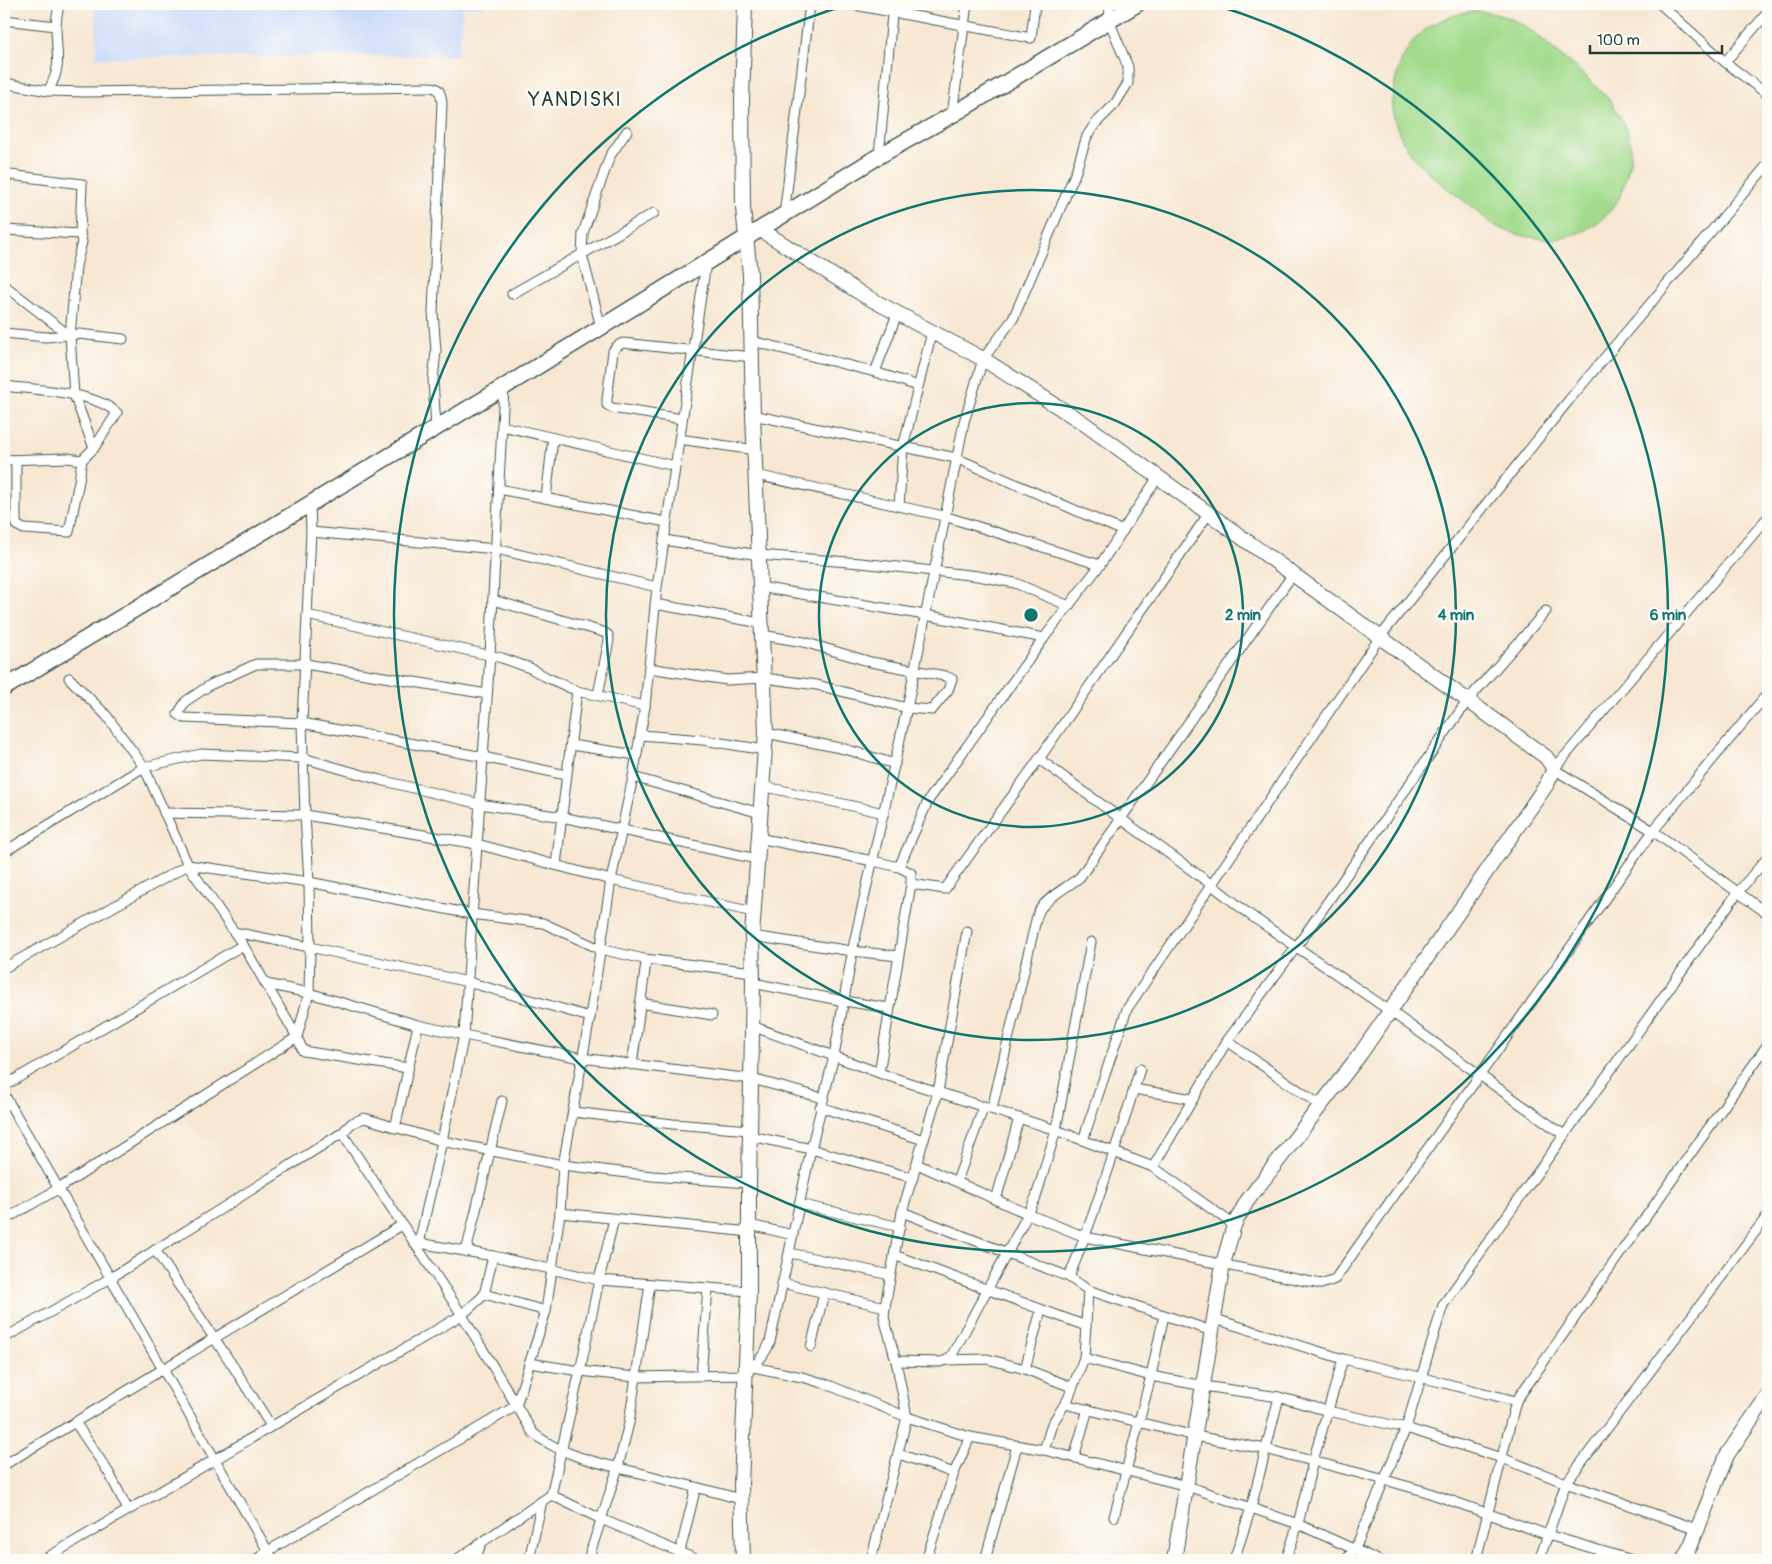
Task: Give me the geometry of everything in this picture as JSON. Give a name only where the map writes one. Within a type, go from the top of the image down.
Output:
[{"type":"main road","points":[[4,688],[746,240],[879,156],[952,115],[1137,4]]},
{"type":"street","points":[[48,91],[56,78],[59,59],[56,26],[59,4]]},
{"type":"street","points":[[743,1560],[741,1498],[749,1371],[752,936],[766,733],[750,274],[743,208],[742,110],[745,4]]},
{"type":"street","points":[[784,216],[810,4]]},
{"type":"street","points":[[849,4],[893,8],[1031,38],[1035,4]]},
{"type":"street","points":[[952,115],[966,25],[967,4]]},
{"type":"street","points":[[749,1371],[763,1358],[770,1342],[811,1149],[834,1056],[852,951],[907,708],[956,458],[982,359],[1012,319],[1076,174],[1087,136],[1095,124],[1115,104],[1128,83],[1128,67],[1109,20],[1110,4]]},
{"type":"street","points":[[1660,4],[1725,62],[1768,95]]},
{"type":"street","points":[[879,156],[893,8]]},
{"type":"street","points":[[1725,62],[1768,12]]},
{"type":"street","points":[[4,20],[56,26]]},
{"type":"street","points":[[4,84],[48,91],[85,92],[435,87],[439,90],[442,103],[433,312],[436,351],[433,380],[436,428]]},
{"type":"street","points":[[601,327],[582,255],[583,233],[610,156],[627,131]]},
{"type":"street","points":[[1083,1140],[1126,1008],[1380,637],[1569,400],[1768,164]]},
{"type":"street","points":[[4,176],[10,175],[82,184],[80,234],[82,242],[76,266],[70,336],[74,395],[94,448]]},
{"type":"street","points":[[512,294],[654,213]]},
{"type":"street","points":[[4,230],[80,234]]},
{"type":"street","points":[[761,230],[859,292],[982,359],[1082,422],[1546,757],[1554,769],[1653,831],[1768,914]]},
{"type":"street","points":[[256,1560],[268,1551],[516,1406],[546,1311],[560,1213],[563,1165],[590,1017],[611,880],[623,829],[645,706],[666,522],[706,263]]},
{"type":"street","points":[[4,285],[70,336]]},
{"type":"street","points":[[875,372],[897,314]]},
{"type":"street","points":[[899,506],[903,447],[932,332]]},
{"type":"street","points":[[4,333],[46,337],[79,334],[123,339]]},
{"type":"street","points":[[752,341],[875,372],[918,386]]},
{"type":"street","points":[[682,419],[612,408],[608,405],[607,399],[613,351],[617,346],[624,343],[752,358]]},
{"type":"street","points":[[4,386],[74,395],[109,406],[117,413],[94,448],[82,460],[69,532],[24,529],[16,525],[16,460]]},
{"type":"street","points":[[418,1246],[464,1035],[490,655],[504,387]]},
{"type":"street","points":[[754,415],[956,458],[1123,530]]},
{"type":"street","points":[[502,426],[675,466]]},
{"type":"street","points":[[546,498],[553,438]]},
{"type":"street","points":[[679,439],[755,450]]},
{"type":"street","points":[[4,460],[67,458],[82,460]]},
{"type":"street","points":[[756,475],[944,516],[1100,566]]},
{"type":"street","points":[[899,867],[928,801],[1044,638],[1100,566],[1158,477]]},
{"type":"street","points":[[499,489],[666,522]]},
{"type":"street","points":[[4,1220],[58,1189],[297,1037],[309,993],[309,882],[302,723],[308,615],[311,532],[310,504]]},
{"type":"street","points":[[911,884],[945,889],[1039,759],[1209,514]]},
{"type":"street","points":[[1175,1560],[1224,1264],[1234,1225],[1246,1201],[1361,1053],[1547,784],[1554,769],[1767,521]]},
{"type":"street","points":[[311,532],[496,548],[657,588]]},
{"type":"street","points":[[664,540],[759,555],[852,562],[978,576],[1015,583],[1069,606]]},
{"type":"street","points":[[957,1181],[988,1108],[1035,924],[1041,908],[1080,877],[1293,574]]},
{"type":"street","points":[[760,587],[925,615],[1044,638]]},
{"type":"street","points":[[493,600],[608,635],[609,640],[598,696]]},
{"type":"street","points":[[649,668],[727,680],[764,678],[817,685],[907,708],[932,710],[948,690],[952,679],[871,662],[761,629],[656,604]]},
{"type":"street","points":[[1153,1167],[1227,1041],[1297,946],[1468,700],[1546,611]]},
{"type":"street","points":[[308,615],[490,655],[530,668],[577,691],[645,706]]},
{"type":"street","points":[[487,694],[305,664],[256,664],[210,685],[186,701],[178,714],[184,718],[302,723],[483,757],[566,775]]},
{"type":"street","points":[[69,678],[106,715],[144,768],[188,865],[243,944],[297,1037],[303,1051],[408,1068]]},
{"type":"street","points":[[556,865],[577,691]]},
{"type":"street","points":[[917,1164],[1028,1214],[1085,1237],[1321,1284],[1335,1280],[1653,831],[1768,693]]},
{"type":"street","points":[[766,733],[845,749],[895,764]]},
{"type":"street","points":[[640,735],[703,740],[765,750]]},
{"type":"street","points":[[571,745],[636,755]]},
{"type":"street","points":[[4,852],[144,768],[201,754],[303,758],[380,780],[480,804],[623,829],[757,859]]},
{"type":"street","points":[[1039,759],[1122,818],[1250,915],[1390,1011],[1564,1135]]},
{"type":"street","points":[[633,777],[760,813]]},
{"type":"street","points":[[762,786],[884,814]]},
{"type":"street","points":[[164,812],[305,815],[477,844],[611,880],[753,912]]},
{"type":"street","points":[[758,838],[873,861],[899,867],[910,873],[911,884],[879,1073]]},
{"type":"street","points":[[1346,1560],[1355,1550],[1406,1428],[1442,1305],[1738,892],[1768,857]]},
{"type":"street","points":[[4,968],[188,865],[309,882],[472,914],[543,923],[600,949],[753,977],[844,1001],[890,1008]]},
{"type":"street","points":[[871,1560],[907,1417],[896,1361],[884,1317],[885,1307],[902,1212],[938,1092],[967,931]]},
{"type":"street","points":[[234,932],[468,982],[590,1017]]},
{"type":"street","points":[[752,936],[898,956]]},
{"type":"street","points":[[947,1360],[952,1355],[1009,1253],[1036,1197],[1056,1130],[1091,942]]},
{"type":"street","points":[[4,1086],[243,944]]},
{"type":"street","points":[[632,1065],[646,963],[644,958]]},
{"type":"street","points":[[266,984],[309,993],[418,1025],[581,1058],[752,1079],[822,1102],[924,1140]]},
{"type":"street","points":[[640,1003],[712,1015]]},
{"type":"street","points":[[395,1128],[418,1025]]},
{"type":"street","points":[[752,1026],[879,1073],[1056,1130],[1153,1167],[1234,1225]]},
{"type":"street","points":[[1227,1041],[1320,1105]]},
{"type":"street","points":[[1476,1560],[1516,1401],[1768,1044]]},
{"type":"street","points":[[1069,1277],[1114,1153],[1140,1069]]},
{"type":"street","points":[[1134,1090],[1192,1099]]},
{"type":"street","points":[[4,1094],[109,1279],[273,1560]]},
{"type":"street","points":[[466,1252],[502,1101]]},
{"type":"street","points":[[573,1112],[750,1133],[912,1178]]},
{"type":"street","points":[[4,1338],[109,1279],[342,1133],[352,1123],[364,1118],[442,1141],[563,1165],[652,1176],[749,1183]]},
{"type":"street","points":[[996,1200],[1019,1118]]},
{"type":"street","points":[[342,1133],[462,1314],[533,1433],[561,1450],[618,1468],[741,1498]]},
{"type":"street","points":[[799,1204],[900,1227]]},
{"type":"street","points":[[902,1212],[1069,1277],[1088,1290],[1164,1316],[1213,1325],[1516,1401]]},
{"type":"street","points":[[560,1213],[750,1229],[793,1235]]},
{"type":"street","points":[[1539,1560],[1566,1483],[1768,1215]]},
{"type":"street","points":[[456,1560],[551,1495],[614,1219]]},
{"type":"street","points":[[4,1465],[402,1225]]},
{"type":"street","points":[[418,1246],[493,1256],[599,1280],[749,1291]]},
{"type":"street","points":[[155,1250],[271,1426]]},
{"type":"street","points":[[790,1253],[890,1275]]},
{"type":"street","points":[[894,1255],[1086,1326]]},
{"type":"street","points":[[43,1560],[462,1314],[484,1295],[493,1256]]},
{"type":"street","points":[[782,1283],[885,1307]]},
{"type":"street","points":[[588,1560],[618,1468],[629,1423],[650,1284]]},
{"type":"street","points":[[701,1376],[708,1288]]},
{"type":"street","points":[[1044,1450],[1052,1424],[1065,1404],[1084,1358],[1088,1290]]},
{"type":"street","points":[[810,1347],[824,1293]]},
{"type":"street","points":[[484,1295],[546,1311]]},
{"type":"street","points":[[1025,1369],[1041,1310]]},
{"type":"street","points":[[1114,1517],[1151,1376],[1164,1316]]},
{"type":"street","points":[[1084,1358],[1151,1376],[1278,1397],[1406,1428],[1502,1458],[1566,1483],[1697,1529]]},
{"type":"street","points":[[896,1361],[940,1362],[947,1360],[987,1359],[1025,1369],[1072,1387]]},
{"type":"street","points":[[1286,1560],[1298,1524],[1313,1461],[1343,1359]]},
{"type":"street","points":[[529,1363],[635,1377],[701,1376],[749,1371],[802,1377],[826,1384],[907,1417],[970,1437],[1044,1450],[1187,1486],[1298,1524],[1378,1560]]},
{"type":"street","points":[[1683,1560],[1727,1455],[1742,1430],[1768,1395]]},
{"type":"street","points":[[1234,1560],[1251,1508],[1278,1397]]},
{"type":"street","points":[[1065,1404],[1195,1436],[1266,1449],[1385,1480],[1424,1491],[1548,1535],[1632,1560]]},
{"type":"street","points":[[1074,1458],[1088,1409]]},
{"type":"street","points":[[75,1422],[109,1473],[128,1510]]},
{"type":"street","points":[[926,1560],[954,1473],[970,1437]]},
{"type":"street","points":[[985,1560],[1017,1446]]},
{"type":"street","points":[[899,1454],[954,1473]]},
{"type":"street","points":[[679,1556],[696,1487]]},
{"type":"street","points":[[551,1495],[679,1556],[698,1560]]},
{"type":"street","points":[[530,1560],[542,1502]]},
{"type":"street","points":[[475,1560],[481,1544]]},
{"type":"shaded area","points":[[95,4],[484,4],[484,8],[463,7],[458,55],[97,58]]},
{"type":"green space","points":[[1473,11],[1504,16],[1532,31],[1600,90],[1611,102],[1624,123],[1629,136],[1631,152],[1622,191],[1607,215],[1584,231],[1566,237],[1550,239],[1532,237],[1497,227],[1424,168],[1415,159],[1401,137],[1394,119],[1392,103],[1398,72],[1403,58],[1419,35],[1430,27],[1442,20]]},
{"type":"district","name":"YANDISKI","points":[[575,99]]}]
